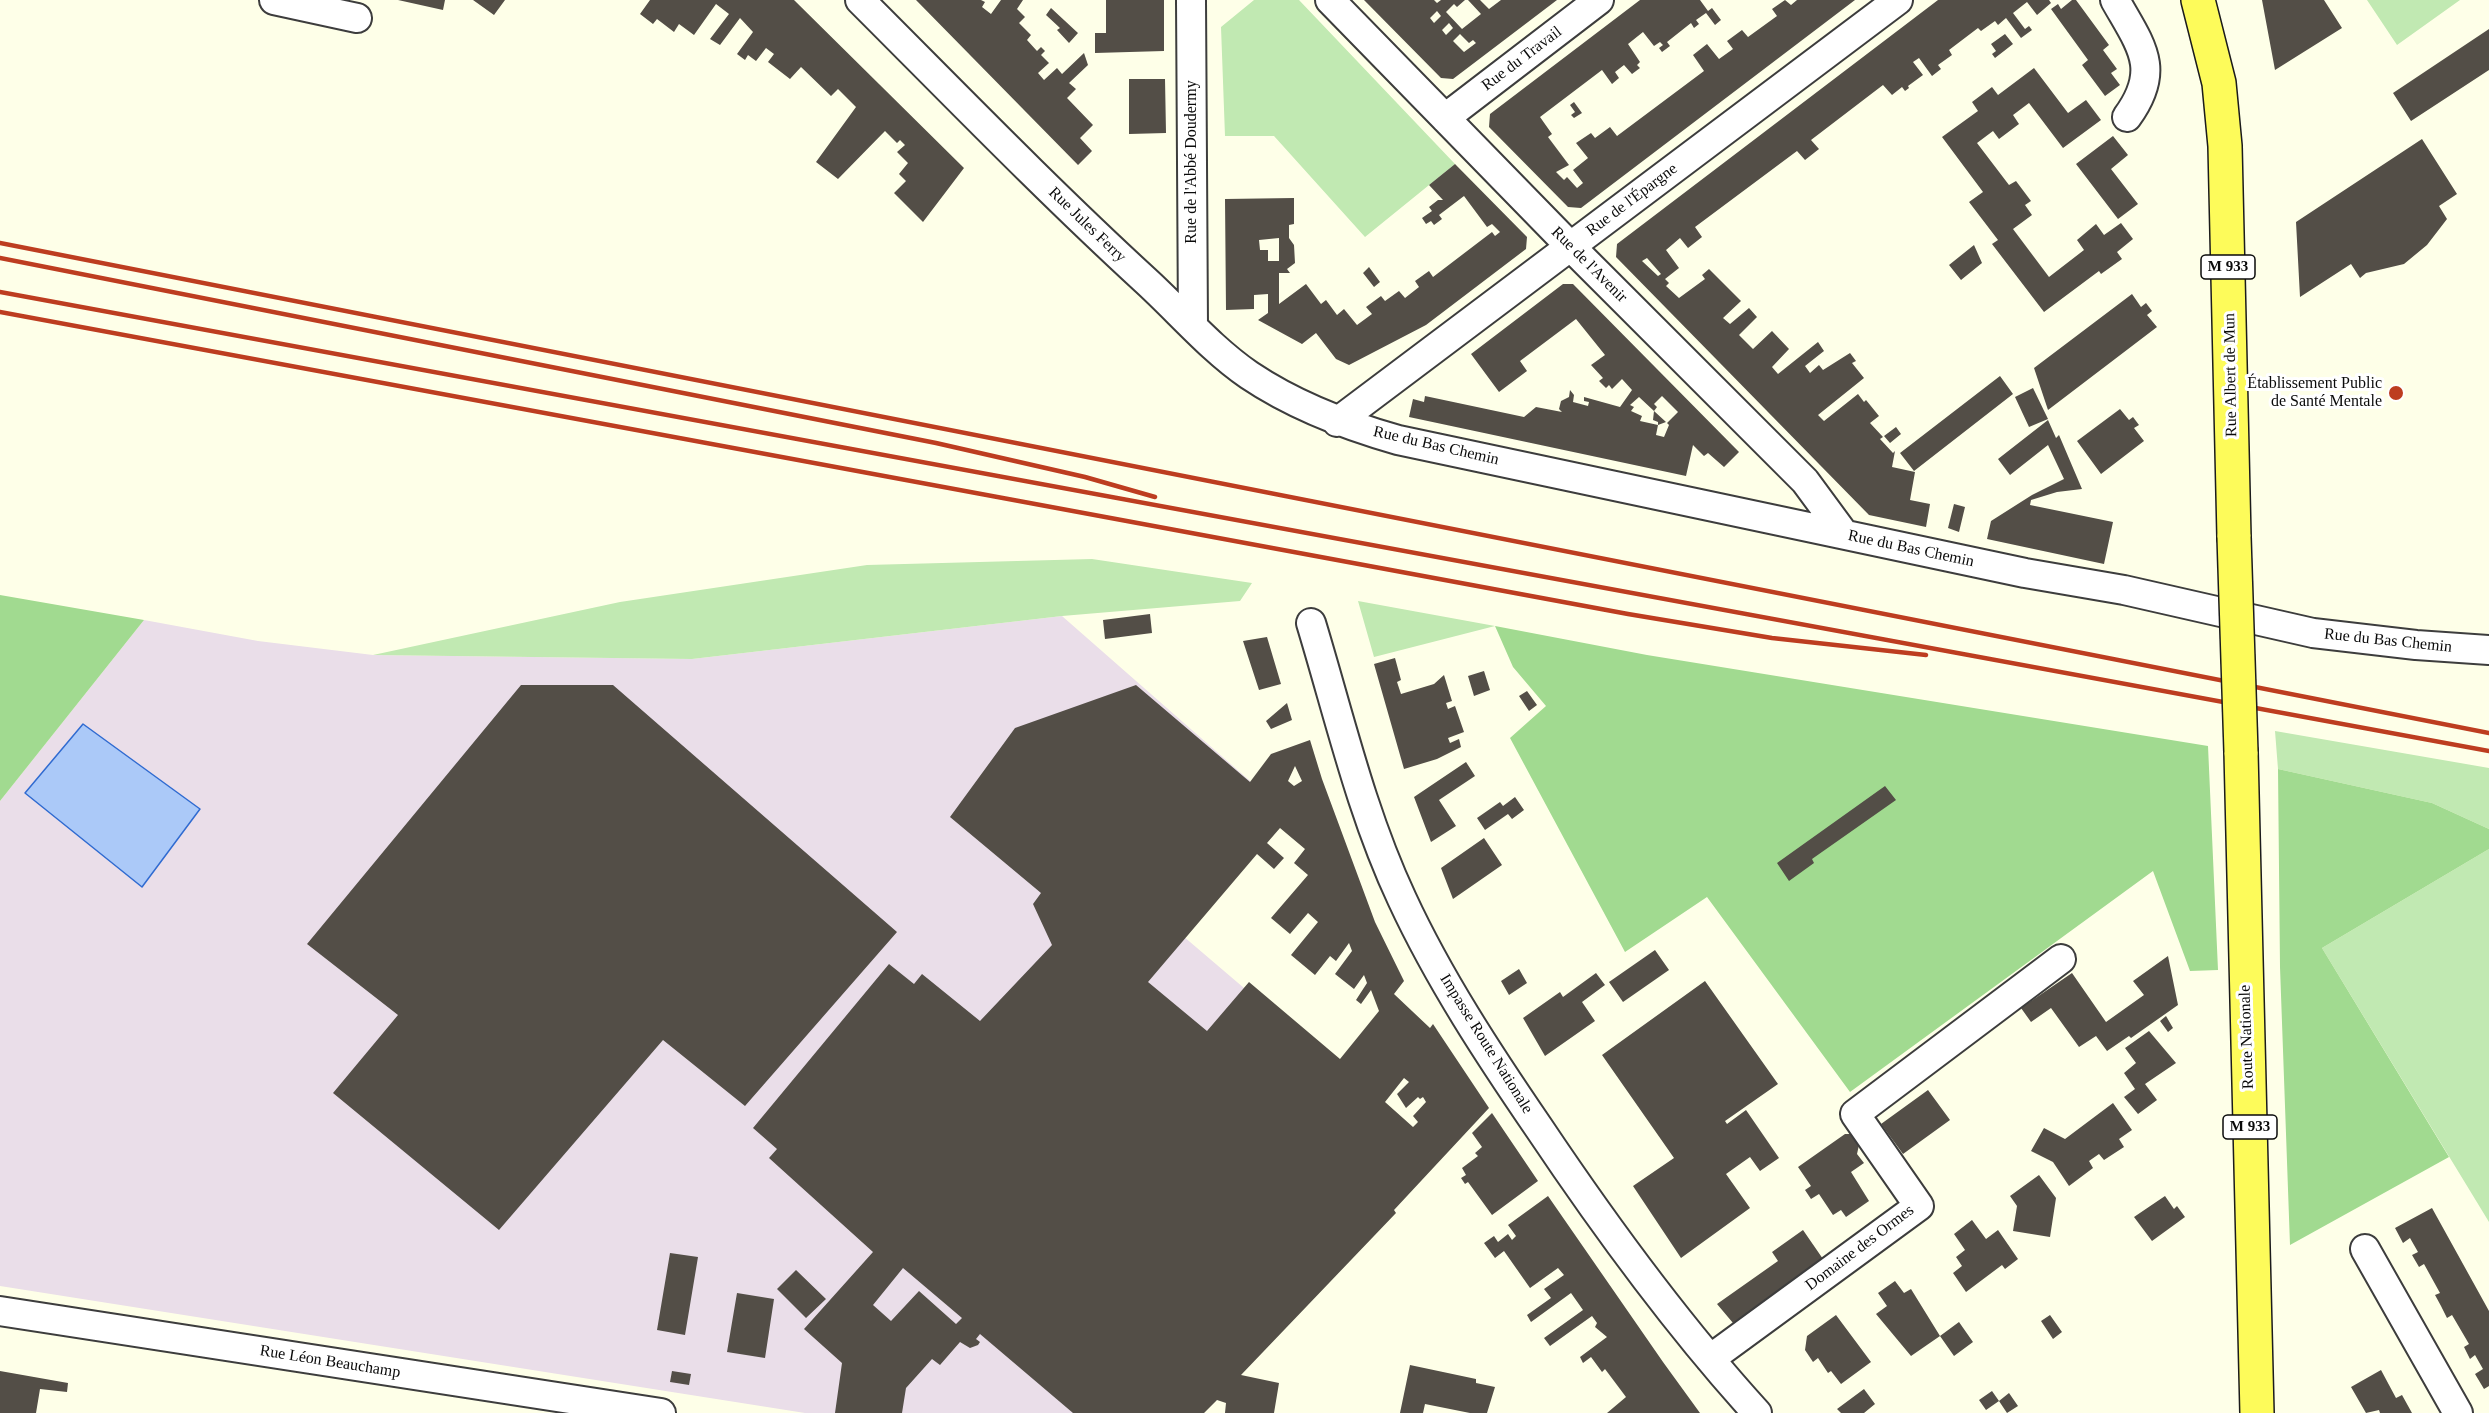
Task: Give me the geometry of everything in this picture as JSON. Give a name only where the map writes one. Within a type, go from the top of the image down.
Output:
[{"type":"main road","name":"Rue Albert de Mun","points":[[2198,0],[2219,83],[2225,146],[2242,841]]},
{"type":"main road","name":"Route Nationale","points":[[2242,841],[2257,1413]]},
{"type":"street","points":[[274,0],[357,18]]},
{"type":"street","name":"Rue Jules Ferry","points":[[860,0],[1102,241],[1248,374],[1337,422]]},
{"type":"street","name":"Rue de l'Abbé Doudermy","points":[[1191,0],[1193,325]]},
{"type":"street","name":"Rue de l'Avenir","points":[[1330,0],[1570,246],[1805,481],[1844,534]]},
{"type":"street","name":"Rue du Travail","points":[[1445,118],[1599,0]]},
{"type":"street","name":"Rue de l'Épargne","points":[[1337,422],[1898,0]]},
{"type":"street","points":[[2115,0],[2135,35],[2144,58],[2146,80],[2141,97],[2127,117]]},
{"type":"street","name":"Rue du Bas Chemin","points":[[1337,422],[1398,440],[2025,573],[2124,590],[2313,633],[2404,644],[2489,650]]},
{"type":"street","name":"Impasse Route Nationale","points":[[1311,623],[1376,836],[1416,929],[1513,1090],[1583,1194],[1633,1264],[1757,1413]]},
{"type":"street","name":"Domaine des Ormes","points":[[1710,1359],[1919,1206],[1855,1114],[2061,959]]},
{"type":"street","points":[[2365,1249],[2458,1413]]},
{"type":"street","name":"Rue Léon Beauchamp","points":[[0,1311],[661,1413]]},
{"type":"shaded area","points":[[1062,616],[1290,816],[1183,936],[1434,1150],[1197,1413],[805,1413],[0,1286],[0,801],[144,620],[258,641],[373,655],[692,659]]},
{"type":"green space","points":[[1254,0],[1299,0],[1455,164],[1365,237],[1274,136],[1225,136],[1221,27]]},
{"type":"green space","points":[[2367,0],[2460,0],[2397,45]]},
{"type":"green space","points":[[1092,559],[1252,583],[1240,601],[1062,616],[692,659],[373,655],[620,602],[867,565]]},
{"type":"green space","points":[[0,595],[144,620],[0,801]]},
{"type":"green space","points":[[1358,601],[1495,626],[1374,657]]},
{"type":"green space","points":[[1495,626],[1647,655],[2208,746],[2218,970],[2190,971],[2153,871],[1850,1092],[1707,897],[1625,952],[1510,738],[1546,706],[1513,667]]},
{"type":"green space","points":[[2275,731],[2489,768],[2489,829],[2432,803],[2278,769]]},
{"type":"green space","points":[[2278,769],[2432,803],[2489,829],[2489,849],[2322,948],[2449,1157],[2290,1245],[2280,967]]},
{"type":"green space","points":[[2489,849],[2489,1222],[2322,948]]},
{"type":"water","points":[[83,724],[200,809],[142,887],[25,793]]},
{"type":"building","points":[[398,0],[445,0],[443,10]]},
{"type":"building","points":[[473,0],[505,0],[494,15]]},
{"type":"building","points":[[650,0],[794,0],[964,168],[923,222],[894,193],[906,181],[899,174],[908,163],[897,152],[905,145],[900,140],[897,143],[885,131],[838,179],[816,162],[856,107],[838,89],[831,96],[801,67],[790,79],[768,62],[774,54],[766,48],[756,61],[748,55],[745,60],[737,54],[753,32],[740,18],[720,45],[710,39],[729,14],[716,4],[694,35],[679,24],[674,32],[657,19],[653,24],[640,14]]},
{"type":"building","points":[[916,0],[981,0],[985,2],[982,7],[991,14],[1001,0],[1023,0],[1017,9],[1025,17],[1019,23],[1031,35],[1027,40],[1037,51],[1041,47],[1045,51],[1041,55],[1049,63],[1038,73],[1044,80],[1057,68],[1062,74],[1084,53],[1088,65],[1069,83],[1076,89],[1067,98],[1093,125],[1080,138],[1092,151],[1078,165]]},
{"type":"building","points":[[1106,0],[1164,0],[1164,51],[1095,53],[1095,33],[1106,33]]},
{"type":"building","points":[[1364,0],[1434,0],[1437,3],[1441,0],[1465,0],[1457,7],[1454,4],[1446,12],[1462,29],[1481,14],[1468,0],[1480,0],[1489,9],[1501,0],[1557,0],[1453,79],[1441,78]],"holes":[[[1437,11],[1441,16],[1434,23],[1430,18]],[[1449,23],[1453,28],[1446,35],[1442,30]],[[1460,34],[1469,43],[1473,40],[1476,43],[1464,52],[1453,41]]]},
{"type":"building","points":[[1640,0],[1700,0],[1708,11],[1712,8],[1721,20],[1715,25],[1706,13],[1696,20],[1699,24],[1694,28],[1691,23],[1667,42],[1670,46],[1662,52],[1659,48],[1663,45],[1660,42],[1654,46],[1643,32],[1628,44],[1640,62],[1637,65],[1640,68],[1632,74],[1624,65],[1615,72],[1619,78],[1612,84],[1602,70],[1540,117],[1552,134],[1548,137],[1569,165],[1556,172],[1564,180],[1567,177],[1577,188],[1583,183],[1573,170],[1588,158],[1576,143],[1591,133],[1595,138],[1610,127],[1617,136],[1704,71],[1693,55],[1707,44],[1719,59],[1733,49],[1727,41],[1742,30],[1748,37],[1777,16],[1772,9],[1785,0],[1791,5],[1797,0],[1855,0],[1581,208],[1568,207],[1489,127],[1490,114]]},
{"type":"building","points":[[1938,0],[2049,0],[2051,3],[2037,15],[2027,2],[2013,13],[2025,29],[2029,26],[2032,30],[2021,38],[2006,18],[1998,25],[1995,21],[1981,31],[1978,28],[1949,50],[1952,55],[1938,65],[1941,69],[1932,76],[1919,58],[1913,62],[1923,75],[1908,86],[1909,88],[1905,91],[1902,87],[1892,95],[1883,85],[1811,140],[1819,149],[1805,160],[1797,151],[1695,227],[1702,237],[1688,248],[1680,238],[1666,250],[1679,268],[1665,279],[1669,283],[1666,286],[1679,298],[1705,279],[1702,275],[1709,269],[1741,301],[1723,318],[1730,324],[1749,308],[1757,317],[1739,335],[1753,349],[1772,331],[1789,349],[1772,367],[1778,374],[1818,342],[1824,351],[1805,366],[1810,373],[1819,365],[1823,370],[1850,353],[1856,361],[1852,363],[1864,378],[1818,415],[1824,421],[1858,394],[1864,402],[1866,400],[1879,416],[1870,423],[1883,437],[1880,439],[1893,453],[1895,451],[1892,467],[1915,472],[1910,500],[1930,504],[1926,527],[1869,515],[1616,257],[1617,244]],"holes":[[[1647,258],[1661,274],[1658,276],[1642,261]]]},
{"type":"building","points":[[2072,0],[2076,0],[2109,45],[2103,50],[2117,69],[2111,73],[2120,85],[2105,96],[2082,65],[2088,60],[2051,9],[2058,4],[2061,9]]},
{"type":"building","points":[[2262,0],[2324,0],[2342,28],[2275,70]]},
{"type":"building","points":[[1051,8],[1078,33],[1069,43],[1057,30],[1060,28],[1046,15]]},
{"type":"building","points":[[2489,29],[2489,70],[2411,121],[2393,93]]},
{"type":"building","points":[[2005,34],[2013,44],[1995,58],[1992,54],[1996,51],[1991,44]]},
{"type":"building","points":[[2034,68],[2068,113],[2086,100],[2101,120],[2063,148],[2029,103],[2013,115],[2019,124],[1999,139],[1993,131],[1977,143],[2009,185],[2016,181],[2031,201],[2025,205],[2032,215],[2013,229],[2049,277],[2084,250],[2077,240],[2096,224],[2104,235],[2121,223],[2133,239],[2117,252],[2122,259],[2101,274],[2099,271],[2044,312],[1992,244],[1998,240],[1969,202],[1983,192],[1942,137],[1978,111],[1972,102],[1992,87],[1998,95]]},
{"type":"building","points":[[1129,79],[1165,79],[1166,133],[1129,134]]},
{"type":"building","points":[[1574,102],[1582,113],[1574,118],[1571,115],[1575,112],[1570,105]]},
{"type":"building","points":[[2113,136],[2128,155],[2111,169],[2138,204],[2118,219],[2076,164]]},
{"type":"building","points":[[2422,139],[2457,194],[2439,206],[2447,219],[2427,245],[2404,264],[2366,273],[2360,278],[2351,264],[2300,297],[2296,222]]},
{"type":"building","points":[[1455,164],[1527,237],[1526,249],[1426,325],[1349,365],[1336,359],[1316,333],[1302,344],[1258,320],[1268,313],[1268,294],[1254,295],[1254,309],[1226,310],[1225,199],[1294,198],[1294,224],[1289,225],[1289,238],[1294,245],[1295,263],[1287,269],[1290,273],[1279,273],[1279,304],[1306,284],[1321,304],[1326,300],[1337,315],[1344,309],[1357,325],[1372,314],[1366,307],[1381,296],[1385,301],[1399,291],[1405,298],[1419,287],[1415,281],[1429,271],[1433,277],[1492,232],[1495,236],[1500,232],[1492,224],[1487,227],[1464,196],[1439,215],[1442,219],[1434,225],[1431,221],[1426,224],[1422,218],[1432,211],[1429,207],[1438,200],[1443,200],[1429,185]],"holes":[[[1279,238],[1279,261],[1268,261],[1268,250],[1260,250],[1259,240]]]},
{"type":"building","points":[[1974,245],[1982,263],[1961,280],[1949,265]]},
{"type":"building","points":[[1369,267],[1380,282],[1374,287],[1363,273]]},
{"type":"building","points":[[1563,284],[1573,284],[1739,452],[1724,467],[1708,453],[1704,456],[1693,445],[1686,476],[1409,417],[1413,399],[1424,402],[1425,396],[1524,417],[1536,407],[1562,412],[1559,409],[1561,401],[1569,397],[1570,390],[1574,395],[1573,402],[1588,406],[1589,402],[1584,401],[1584,397],[1620,407],[1632,390],[1622,379],[1612,389],[1609,385],[1606,388],[1599,381],[1603,378],[1591,365],[1605,355],[1576,319],[1520,361],[1527,371],[1499,392],[1471,354]],"holes":[[[1662,396],[1678,412],[1667,423],[1669,425],[1664,437],[1656,435],[1658,425],[1640,421],[1642,416],[1631,411],[1634,407],[1630,405],[1639,397],[1654,411],[1657,407],[1654,404]]]},
{"type":"building","points":[[2132,294],[2141,307],[2146,303],[2152,311],[2147,315],[2157,327],[2048,410],[2034,368]]},
{"type":"building","points":[[2000,376],[2013,394],[1914,471],[1900,453]]},
{"type":"building","points":[[2033,388],[2048,419],[2029,427],[2015,397]]},
{"type":"building","points":[[2120,409],[2129,420],[2133,417],[2139,425],[2134,428],[2144,441],[2101,474],[2077,441]]},
{"type":"building","points":[[1654,411],[1666,422],[1658,425],[1658,422],[1653,420]]},
{"type":"building","points":[[2048,420],[2056,438],[2059,435],[2082,489],[2057,492],[2031,500],[2030,505],[2113,522],[2104,564],[1987,539],[1991,521],[2032,495],[2064,479],[2048,445],[2010,475],[1998,459]]},
{"type":"building","points":[[1896,427],[1901,434],[1890,443],[1884,436]]},
{"type":"building","points":[[1954,504],[1965,507],[1959,532],[1948,528]]},
{"type":"building","points":[[1150,614],[1152,633],[1105,639],[1103,620]]},
{"type":"building","points":[[1267,637],[1281,684],[1259,690],[1243,641]]},
{"type":"building","points":[[1395,658],[1401,680],[1397,682],[1401,694],[1434,684],[1444,675],[1452,701],[1446,703],[1448,709],[1455,706],[1464,732],[1448,738],[1450,743],[1459,739],[1461,747],[1437,759],[1404,769],[1374,664]]},
{"type":"building","points":[[1484,671],[1490,690],[1474,696],[1468,676]]},
{"type":"building","points":[[521,685],[613,685],[897,932],[745,1106],[663,1040],[499,1230],[333,1093],[398,1015],[307,944]]},
{"type":"building","points":[[1136,685],[1250,782],[1271,754],[1310,740],[1322,779],[1375,922],[1404,981],[1394,994],[1430,1028],[1433,1024],[1489,1108],[1394,1210],[1396,1213],[1241,1375],[1279,1383],[1274,1413],[1225,1413],[1226,1403],[1217,1400],[1204,1413],[1073,1413],[980,1334],[976,1339],[980,1342],[978,1345],[970,1348],[960,1342],[940,1365],[932,1359],[906,1388],[902,1413],[835,1413],[842,1363],[804,1329],[873,1252],[769,1158],[777,1149],[753,1128],[889,964],[914,984],[922,974],[980,1021],[1052,945],[1033,904],[1041,893],[950,817],[1015,728]],"holes":[[[1295,766],[1302,781],[1294,786],[1288,781]],[[1280,828],[1305,849],[1294,863],[1308,875],[1271,918],[1290,934],[1308,913],[1318,922],[1291,955],[1315,975],[1330,956],[1336,961],[1349,943],[1352,951],[1335,974],[1354,989],[1364,975],[1367,983],[1356,1000],[1361,1004],[1371,990],[1379,1011],[1340,1059],[1249,982],[1207,1031],[1148,982],[1257,854],[1274,869],[1284,858],[1267,843]],[[1404,1078],[1409,1082],[1397,1094],[1406,1108],[1418,1097],[1420,1099],[1423,1097],[1426,1102],[1413,1116],[1418,1122],[1413,1127],[1385,1102]],[[903,1268],[962,1318],[956,1324],[919,1291],[891,1321],[873,1305]]]},
{"type":"building","points":[[1527,691],[1537,705],[1529,711],[1519,696]]},
{"type":"building","points":[[1287,703],[1292,720],[1271,729],[1266,721]]},
{"type":"building","points":[[1466,762],[1475,776],[1439,800],[1456,826],[1431,842],[1414,797]]},
{"type":"building","points":[[1885,786],[1896,800],[1812,859],[1814,863],[1789,881],[1777,863]]},
{"type":"building","points":[[1515,797],[1524,810],[1512,819],[1508,814],[1485,830],[1477,818],[1500,802],[1503,806]]},
{"type":"building","points":[[1484,838],[1502,865],[1453,899],[1441,868]]},
{"type":"building","points":[[1655,950],[1669,970],[1623,1002],[1609,982]]},
{"type":"building","points":[[2168,956],[2178,1005],[2131,1038],[2129,1036],[2107,1051],[2096,1036],[2079,1047],[2051,1008],[2031,1022],[2021,1008],[2072,973],[2106,1022],[2144,995],[2133,981]]},
{"type":"building","points":[[1519,969],[1527,983],[1509,995],[1501,981]]},
{"type":"building","points":[[1596,973],[1605,985],[1582,1002],[1595,1021],[1545,1056],[1523,1018],[1560,992],[1563,997]]},
{"type":"building","points":[[1705,981],[1778,1084],[1725,1121],[1727,1124],[1746,1110],[1779,1158],[1760,1171],[1750,1157],[1726,1174],[1750,1208],[1681,1258],[1633,1186],[1674,1158],[1602,1055]]},
{"type":"building","points":[[2166,1016],[2173,1028],[2168,1032],[2160,1021]]},
{"type":"building","points":[[2149,1031],[2176,1063],[2145,1084],[2157,1100],[2138,1114],[2124,1097],[2135,1089],[2124,1073],[2136,1063],[2125,1048]]},
{"type":"building","points":[[1928,1090],[1950,1120],[1903,1154],[1881,1124]]},
{"type":"building","points":[[2113,1103],[2132,1130],[2119,1139],[2124,1147],[2104,1160],[2099,1154],[2089,1161],[2093,1168],[2069,1186],[2053,1162],[2031,1151],[2044,1128],[2065,1139]]},
{"type":"building","points":[[1492,1113],[1538,1181],[1492,1215],[1468,1182],[1465,1184],[1461,1178],[1466,1175],[1462,1168],[1478,1156],[1475,1153],[1482,1147],[1472,1133]]},
{"type":"building","points":[[1845,1134],[1852,1134],[1859,1145],[1857,1154],[1864,1163],[1851,1172],[1869,1201],[1846,1217],[1841,1210],[1833,1215],[1819,1194],[1811,1199],[1805,1190],[1811,1186],[1798,1167]]},
{"type":"building","points":[[2039,1175],[2056,1198],[2050,1237],[2013,1231],[2017,1206],[2010,1196]]},
{"type":"building","points":[[1548,1196],[1700,1413],[1607,1413],[1626,1397],[1605,1369],[1602,1372],[1591,1357],[1583,1363],[1580,1357],[1607,1337],[1595,1327],[1597,1323],[1592,1316],[1550,1346],[1544,1338],[1583,1310],[1571,1293],[1531,1322],[1527,1315],[1551,1298],[1544,1289],[1564,1275],[1558,1268],[1530,1288],[1504,1251],[1495,1258],[1484,1243],[1494,1236],[1498,1242],[1508,1234],[1512,1240],[1516,1236],[1508,1225]]},
{"type":"building","points":[[2165,1196],[2174,1209],[2177,1206],[2185,1217],[2152,1241],[2134,1217]]},
{"type":"building","points":[[2432,1208],[2489,1311],[2489,1386],[2484,1389],[2475,1374],[2483,1369],[2475,1355],[2470,1359],[2464,1347],[2469,1344],[2452,1315],[2447,1318],[2435,1295],[2440,1293],[2424,1264],[2419,1267],[2412,1255],[2418,1252],[2410,1238],[2403,1243],[2395,1228]]},
{"type":"building","points":[[1972,1220],[1986,1239],[1998,1230],[2018,1259],[2005,1269],[2002,1265],[1966,1292],[1953,1273],[1962,1266],[1956,1257],[1965,1250],[1954,1234]]},
{"type":"building","points":[[1803,1230],[1823,1259],[1733,1323],[1717,1304],[1778,1261],[1772,1252]]},
{"type":"building","points":[[670,1253],[698,1257],[685,1335],[657,1330]]},
{"type":"building","points":[[796,1270],[826,1299],[806,1318],[777,1289]]},
{"type":"building","points":[[1895,1281],[1904,1293],[1911,1289],[1940,1336],[1911,1356],[1876,1314],[1887,1306],[1878,1293]]},
{"type":"building","points":[[737,1293],[774,1299],[765,1358],[727,1352]]},
{"type":"building","points":[[1836,1315],[1871,1362],[1841,1384],[1831,1371],[1828,1373],[1818,1358],[1813,1362],[1805,1350],[1807,1336]]},
{"type":"building","points":[[2050,1315],[2062,1332],[2053,1339],[2041,1321]]},
{"type":"building","points":[[1959,1322],[1973,1342],[1954,1356],[1940,1336]]},
{"type":"building","points":[[1410,1365],[1476,1379],[1476,1383],[1495,1387],[1487,1413],[1470,1413],[1425,1404],[1423,1413],[1400,1413]]},
{"type":"building","points":[[2381,1370],[2396,1398],[2402,1395],[2412,1413],[2380,1413],[2379,1410],[2366,1413],[2351,1387]]},
{"type":"building","points":[[0,1371],[68,1383],[67,1392],[40,1389],[36,1413],[0,1413]]},
{"type":"building","points":[[672,1371],[691,1374],[689,1385],[670,1382]]},
{"type":"building","points":[[1864,1389],[1875,1404],[1864,1413],[1841,1413],[1837,1409]]},
{"type":"building","points":[[1992,1391],[1999,1401],[1986,1410],[1979,1400]]},
{"type":"building","points":[[2009,1393],[2018,1406],[2007,1413],[1999,1401]]},
{"type":"railway","points":[[0,243],[2489,733]]},
{"type":"railway","points":[[0,258],[936,443],[1085,477],[1155,497]]},
{"type":"railway","points":[[0,292],[2489,751]]},
{"type":"railway","points":[[0,312],[1628,614],[1772,638],[1926,655]]},
{"type":"place","name":"Établissement Public de Santé Mentale","points":[[2396,393]]}]
